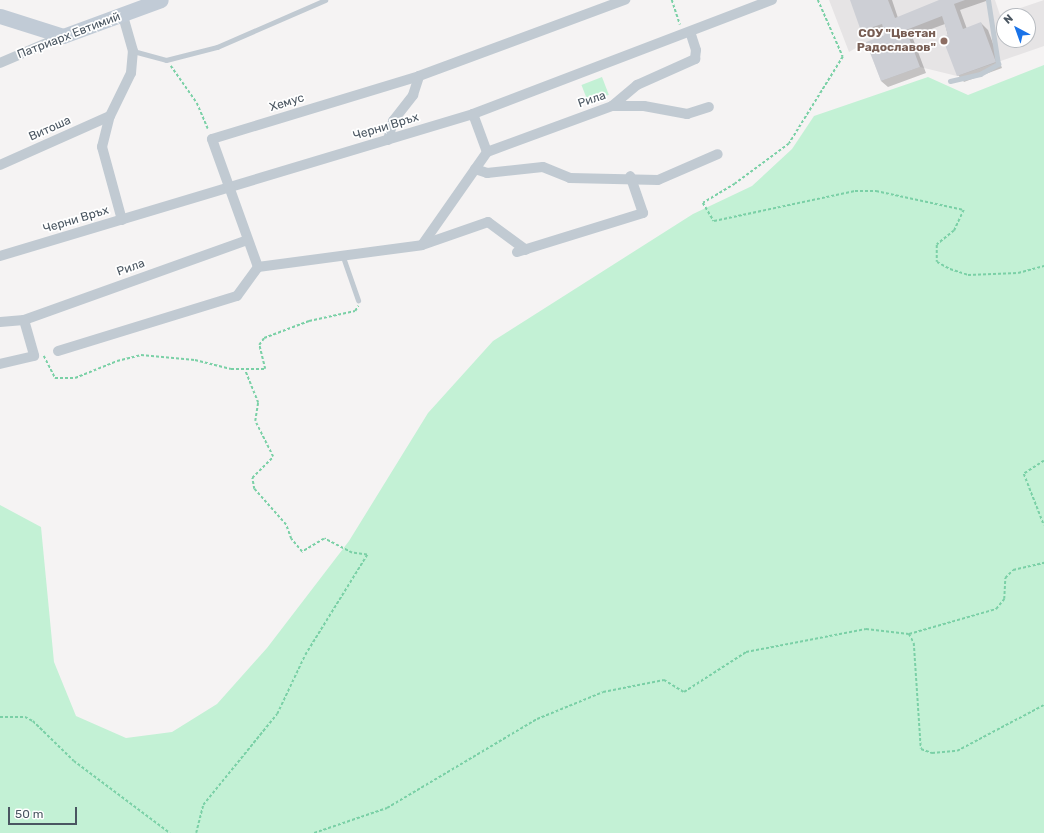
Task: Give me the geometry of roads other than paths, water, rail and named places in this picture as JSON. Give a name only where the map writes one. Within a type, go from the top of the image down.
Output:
[{"type":"street","name":"Патриарх Евтимий","points":[[0,63],[63,36],[161,0]]},
{"type":"street","name":"Хемус","points":[[229,188],[212,139],[419,76],[625,0]]},
{"type":"street","name":"Черни Връх","points":[[0,256],[473,114],[772,0]]},
{"type":"street","points":[[122,220],[102,147],[110,116],[131,73],[133,51],[123,15]]},
{"type":"street","points":[[0,16],[63,36]]},
{"type":"street","points":[[612,106],[637,85],[695,59],[696,50],[687,33]]},
{"type":"street","points":[[388,140],[393,121],[413,95],[419,76]]},
{"type":"street","name":"Рила","points":[[487,152],[612,106],[644,106],[687,114],[709,107]]},
{"type":"street","points":[[422,245],[487,152],[473,114]]},
{"type":"street","name":"Витоша","points":[[0,165],[110,116]]},
{"type":"street","points":[[475,169],[488,174],[543,167],[570,178],[630,176],[658,180],[718,154]]},
{"type":"street","points":[[58,351],[237,296],[258,267],[343,257],[422,245],[488,222],[521,251],[643,213],[630,176]]},
{"type":"street","points":[[229,188],[258,267]]},
{"type":"street","name":"Рила","points":[[0,322],[24,320],[247,240]]},
{"type":"street","points":[[0,364],[34,356],[24,320]]},
{"type":"lane","points":[[133,51],[166,60],[216,47],[325,0]]},
{"type":"lane","points":[[950,81],[980,74],[998,64],[988,0]]},
{"type":"lane","points":[[343,257],[358,300]]},
{"type":"place","name":"СОУ \"Цветан Радославов\"","points":[[944,41]]}]
